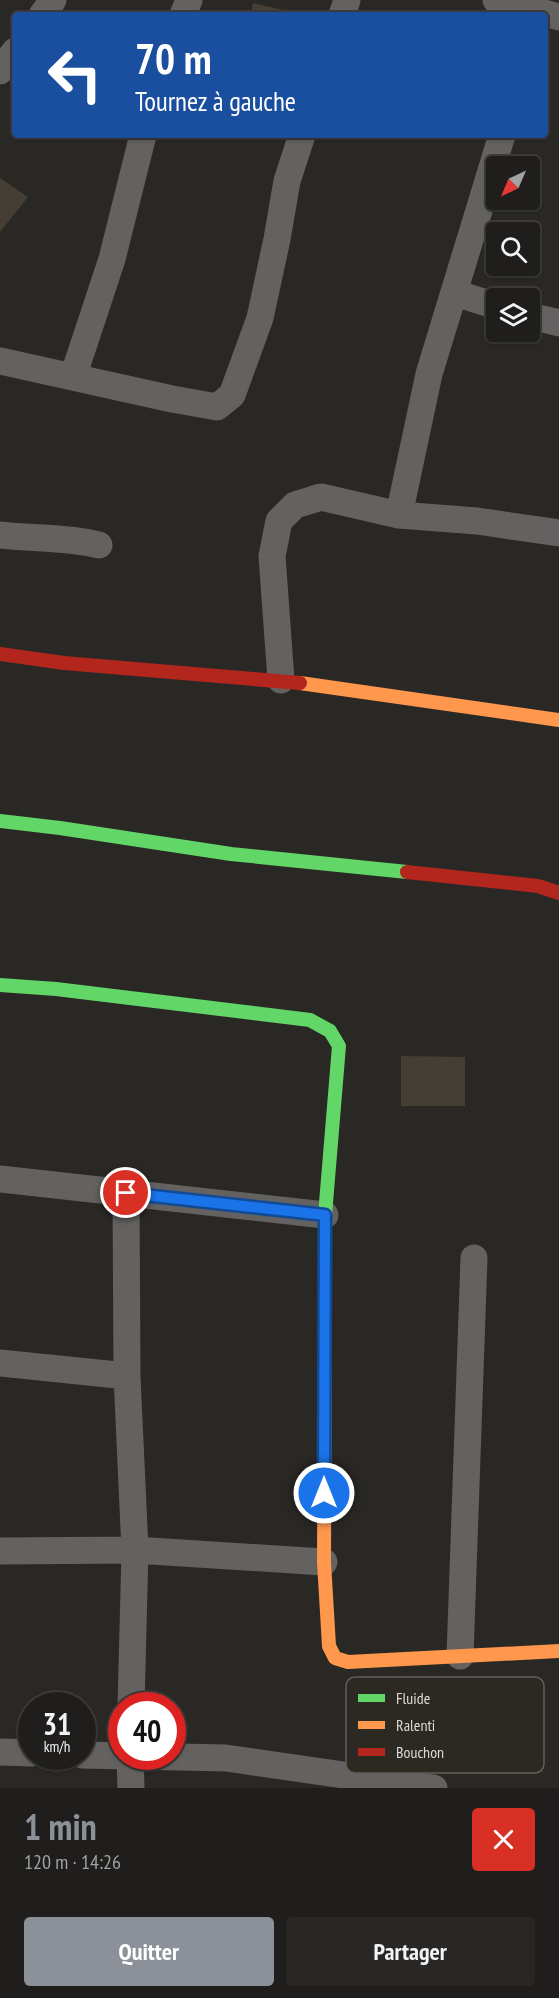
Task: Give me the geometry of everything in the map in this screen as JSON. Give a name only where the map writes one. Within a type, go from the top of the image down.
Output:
[{"type":"street","points":[[496,0],[544,11]]},
{"type":"street","points":[[0,70],[12,55]]},
{"type":"street","points":[[73,377],[112,259],[142,138]]},
{"type":"street","points":[[0,361],[217,407],[232,395],[260,318],[278,239],[287,181],[301,138]]},
{"type":"street","points":[[399,515],[429,374],[501,138]]},
{"type":"street","points":[[455,293],[486,303]]},
{"type":"street","points":[[540,318],[559,323]]},
{"type":"street","points":[[281,680],[272,556],[279,521],[295,505],[321,497],[399,515],[477,521],[559,533]]},
{"type":"street","points":[[0,535],[80,541],[99,545]]},
{"type":"street","points":[[0,654],[64,663],[281,680],[559,720]]},
{"type":"street","points":[[0,822],[60,828],[231,854],[538,886],[559,893]]},
{"type":"street","points":[[0,985],[56,989],[310,1020],[330,1031],[339,1046],[325,1215],[324,1562],[329,1646],[335,1658],[348,1662],[559,1652]]},
{"type":"street","points":[[0,1179],[325,1215]]},
{"type":"street","points":[[126,1193],[127,1376],[135,1550],[131,1692]]},
{"type":"street","points":[[460,1656],[474,1258]]},
{"type":"street","points":[[0,1363],[127,1376]]},
{"type":"street","points":[[0,1551],[135,1550],[324,1562]]},
{"type":"street","points":[[0,1752],[18,1753]]},
{"type":"street","points":[[186,1758],[226,1758],[434,1788]]},
{"type":"street","points":[[130,1770],[131,1788]]},
{"type":"building","points":[[253,3],[292,12],[252,12]]},
{"type":"building","points":[[0,178],[28,197],[0,232]]},
{"type":"building","points":[[401,1056],[465,1057],[465,1106],[401,1106]]},
{"type":"traffic: fast","points":[[0,821],[231,854],[407,872]]},
{"type":"traffic: fast","points":[[0,985],[56,989],[310,1020],[330,1031],[339,1046],[325,1215],[325,1311]]},
{"type":"traffic: slow","points":[[300,683],[559,720]]},
{"type":"traffic: slow","points":[[325,1311],[324,1562],[329,1646],[335,1658],[348,1662],[559,1651]]},
{"type":"traffic: jam","points":[[0,654],[64,663],[300,683]]},
{"type":"traffic: jam","points":[[407,872],[538,886],[559,893]]},
{"type":"route","points":[[126,1193],[325,1215],[324,1493]]}]
